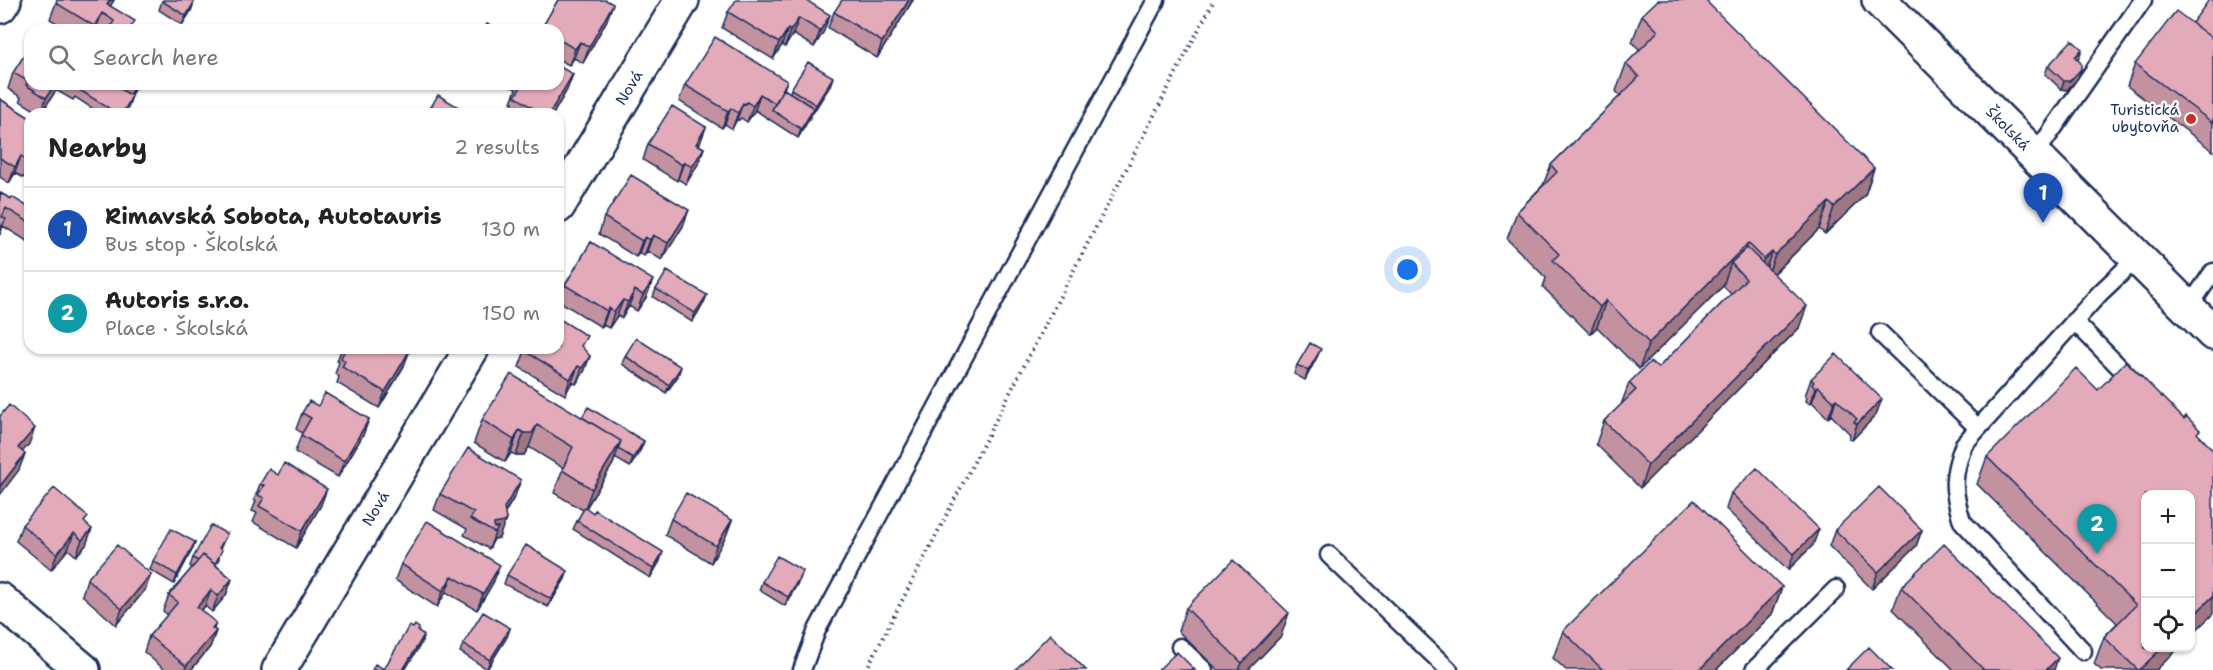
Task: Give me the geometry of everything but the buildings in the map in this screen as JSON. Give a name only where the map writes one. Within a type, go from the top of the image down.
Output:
[{"type":"street","points":[[0,6],[4,0]]},
{"type":"street","name":"Nová","points":[[564,196],[682,0]]},
{"type":"street","name":"Školská","points":[[1879,0],[2213,333]]},
{"type":"street","name":"Nová","points":[[279,670],[468,354]]},
{"type":"street","points":[[0,600],[83,670]]},
{"type":"lane","points":[[802,670],[817,630],[1156,0]]},
{"type":"lane","points":[[2034,156],[2143,0]]},
{"type":"lane","points":[[2083,651],[1962,521],[1954,496],[1955,467],[1964,444],[2100,293],[2137,258]]},
{"type":"lane","points":[[2188,308],[2213,272]]},
{"type":"lane","points":[[2074,321],[2148,396]]},
{"type":"lane","points":[[1880,333],[1978,428]]},
{"type":"lane","points":[[1329,555],[1449,670]]},
{"type":"lane","points":[[1754,670],[1836,589]]},
{"type":"lane","points":[[1180,647],[1204,670]]},
{"type":"path","points":[[866,670],[1214,0]]},
{"type":"place","name":"Turistická ubytovňa","points":[[2191,119]]},
{"type":"place","name":"Rimavská Sobota, Autotauris","points":[[2043,223]]},
{"type":"place","name":"Autoris s.r.o.","points":[[2097,554]]}]
